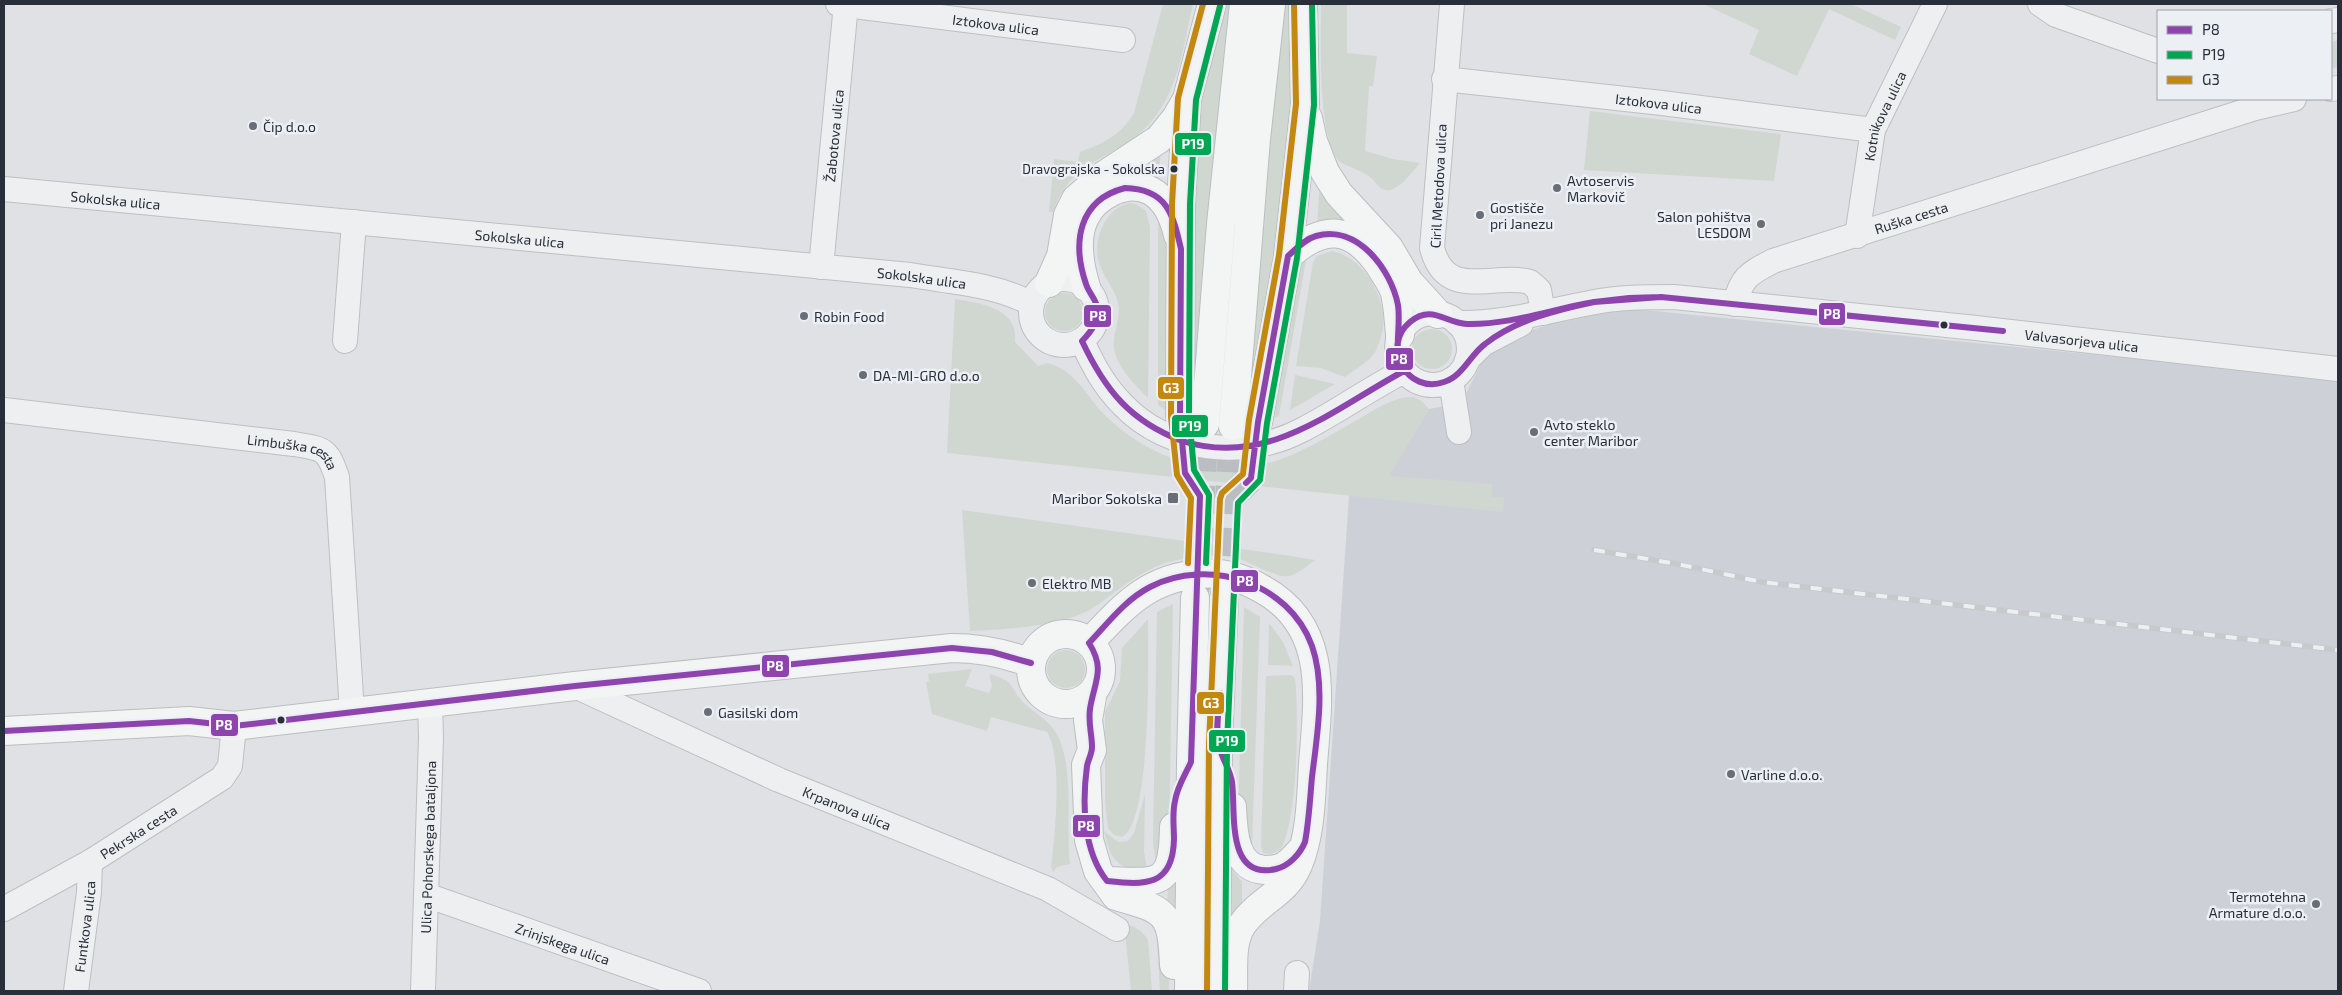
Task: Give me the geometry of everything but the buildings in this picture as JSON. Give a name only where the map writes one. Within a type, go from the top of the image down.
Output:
[{"type":"main road","points":[[1180,416],[1180,249],[1187,99],[1212,4]]},
{"type":"main road","points":[[1205,424],[1219,242],[1244,4]]},
{"type":"main road","points":[[1271,4],[1255,149],[1246,424],[1288,256],[1304,104],[1303,4]]},
{"type":"main road","points":[[1048,283],[1061,256],[1068,215],[1076,199],[1103,176],[1159,139],[1176,118],[1187,99]]},
{"type":"main road","points":[[1304,104],[1313,140],[1326,172],[1339,194],[1389,248],[1409,282],[1447,319]]},
{"type":"main road","points":[[1086,287],[1081,264],[1081,229],[1091,208],[1111,192],[1138,187],[1151,192],[1170,210],[1180,249]]},
{"type":"main road","points":[[1288,256],[1302,243],[1324,234],[1345,235],[1356,242],[1373,256],[1394,292],[1400,335]]},
{"type":"main road","points":[[1089,644],[1127,603],[1146,590],[1185,575],[1214,573],[1247,580],[1273,595],[1305,631],[1314,656],[1318,694],[1311,797],[1304,847],[1292,880],[1242,926],[1234,947],[1233,991]]},
{"type":"main road","points":[[1189,991],[1195,598]]},
{"type":"main road","points":[[1216,991],[1218,744],[1224,599]]},
{"type":"main road","points":[[1092,691],[1075,702],[1063,704],[1052,701],[1042,695],[1035,686],[1031,675],[1031,663],[1034,655],[1044,642],[1058,635],[1075,636],[1089,644],[1100,661],[1099,677],[1092,691],[1088,720],[1092,750],[1086,765],[1088,826],[1091,851],[1098,871],[1116,896],[1141,903],[1167,918],[1172,934],[1174,991]]},
{"type":"main road","points":[[4,731],[189,721],[234,726],[575,686],[952,648],[986,650],[1031,663]]},
{"type":"main road","points":[[1052,701],[1070,727],[1078,752],[1086,765]]},
{"type":"main road","points":[[1218,744],[1232,782],[1233,825],[1236,846],[1242,858],[1258,870],[1273,870],[1287,864],[1304,847]]},
{"type":"main road","points":[[1107,881],[1137,884],[1149,882],[1158,879],[1170,867],[1174,842],[1174,803],[1191,762]]},
{"type":"street","name":"Iztokova ulica","points":[[844,4],[1123,40]]},
{"type":"street","name":"Žabotova ulica","points":[[821,267],[844,4]]},
{"type":"street","name":"Ciril Metodova ulica","points":[[1452,4],[1444,79],[1432,248],[1436,261],[1446,274],[1467,282],[1530,282],[1538,290],[1543,313]]},
{"type":"street","name":"Kotnikova ulica","points":[[1857,236],[1873,130],[1935,4]]},
{"type":"street","points":[[2040,4],[2056,15],[2157,51]]},
{"type":"street","name":"Iztokova ulica","points":[[1444,79],[1662,103],[1873,130]]},
{"type":"street","name":"Ruška cesta","points":[[1735,304],[1739,286],[1753,271],[1773,261],[1857,236],[2252,104],[2286,100]]},
{"type":"street","name":"Sokolska ulica","points":[[4,189],[354,228],[910,275],[998,289],[1032,304]]},
{"type":"street","points":[[345,341],[354,228]]},
{"type":"street","points":[[1069,279],[1086,287],[1094,296],[1098,312],[1096,322],[1089,334],[1082,341],[1062,346],[1043,338],[1034,325],[1031,314],[1032,304],[1040,290],[1048,283],[1069,279]]},
{"type":"street","points":[[1543,313],[1483,344],[1451,380],[1435,385],[1418,382],[1404,370],[1398,357],[1400,335],[1404,328],[1415,318],[1430,314],[1447,319],[1496,322],[1591,302],[1632,297],[1674,297],[1735,304]]},
{"type":"street","name":"Valvasorjeva ulica","points":[[1735,304],[1976,328],[2338,369]]},
{"type":"street","points":[[1447,319],[1465,335],[1468,343],[1467,360]]},
{"type":"street","points":[[1082,341],[1102,380],[1123,405],[1145,424],[1190,444],[1217,448],[1240,448],[1269,444],[1302,430],[1404,370]]},
{"type":"street","points":[[1451,380],[1459,432]]},
{"type":"street","name":"Limbuška cesta","points":[[4,410],[316,447],[329,455],[337,477],[352,712]]},
{"type":"street","name":"Krpanova ulica","points":[[575,686],[779,780],[1048,889],[1117,929]]},
{"type":"street","name":"Ulica Pohorskega bataljona","points":[[424,991],[430,703]]},
{"type":"street","name":"Pekrska cesta","points":[[4,909],[90,862],[222,778],[230,766],[234,726]]},
{"type":"street","name":"Funtkova ulica","points":[[76,991],[89,892],[90,862]]},
{"type":"street","name":"Zrinjskega ulica","points":[[426,895],[699,991]]},
{"type":"shaded area","points":[[1163,4],[1193,4],[1183,52],[1167,97],[1149,124],[1136,137],[1083,169],[1072,179],[1062,193],[1053,212],[1049,212],[1054,159],[1078,162],[1080,152],[1118,133],[1134,113]]},
{"type":"shaded area","points":[[1219,4],[1234,4],[1194,421],[1187,373],[1198,97]]},
{"type":"shaded area","points":[[1282,4],[1294,4],[1296,87],[1264,332],[1243,417]]},
{"type":"shaded area","points":[[1321,4],[1347,4],[1347,53],[1377,56],[1373,86],[1369,86],[1365,151],[1393,159],[1420,163],[1403,182],[1393,189],[1382,189],[1367,175],[1340,162],[1331,147],[1323,108]]},
{"type":"shaded area","points":[[1703,4],[1851,4],[1901,27],[1895,40],[1829,9],[1797,76],[1749,54],[1759,30]]},
{"type":"shaded area","points":[[2338,40],[2338,67],[2332,69],[2332,42]]},
{"type":"shaded area","points":[[1590,111],[1781,134],[1774,181],[1584,170]]},
{"type":"shaded area","points":[[1161,152],[1158,181],[1131,176],[1129,171]]},
{"type":"shaded area","points":[[1320,181],[1355,226],[1317,225]]},
{"type":"shaded area","points":[[1130,203],[1136,204],[1146,211],[1150,227],[1148,398],[1125,372],[1116,356],[1114,340],[1119,308],[1115,293],[1103,273],[1097,249],[1098,238],[1106,219],[1121,206]]},
{"type":"shaded area","points":[[1158,206],[1169,226],[1171,414],[1158,405]]},
{"type":"shaded area","points":[[1308,249],[1279,416],[1264,421],[1288,284]]},
{"type":"shaded area","points":[[1332,251],[1351,259],[1366,274],[1378,293],[1383,318],[1381,336],[1375,353],[1345,377],[1321,368],[1296,366],[1313,262],[1317,256]]},
{"type":"shaded area","points":[[1064,293],[1078,298],[1083,312],[1078,326],[1064,331],[1050,326],[1045,312],[1050,298]]},
{"type":"shaded area","points":[[955,299],[986,305],[1004,315],[1011,322],[1015,331],[1015,342],[1038,366],[1047,363],[1071,375],[1100,410],[1131,437],[1169,457],[1209,468],[1251,467],[1279,460],[1305,449],[1390,402],[1407,398],[1418,400],[1429,410],[1389,476],[1492,484],[1492,497],[1504,497],[1503,512],[947,453]]},
{"type":"shaded area","points":[[1625,308],[2338,379],[2338,991],[1309,991],[1320,921],[1354,422],[1380,407],[1403,398],[1413,397],[1420,400],[1429,409],[1461,403],[1482,362],[1503,340],[1553,323]]},
{"type":"shaded area","points":[[1436,329],[1443,332],[1449,338],[1452,349],[1451,357],[1443,366],[1436,369],[1428,369],[1421,366],[1413,357],[1412,345],[1415,338],[1424,330]]},
{"type":"shaded area","points":[[1295,375],[1335,384],[1290,410]]},
{"type":"shaded area","points":[[962,510],[1315,560],[1296,573],[1284,576],[1277,575],[1242,560],[1223,556],[1182,559],[1147,571],[1083,613],[1052,623],[1035,626],[970,631]]},
{"type":"shaded area","points":[[1173,604],[1169,841],[1156,866],[1153,841],[1157,612]]},
{"type":"shaded area","points":[[1244,607],[1260,617],[1252,846],[1238,822]]},
{"type":"shaded area","points":[[1148,619],[1148,700],[1143,771],[1139,802],[1132,825],[1122,837],[1114,835],[1108,828],[1105,802],[1105,712],[1120,681],[1122,648]]},
{"type":"shaded area","points":[[1269,623],[1283,642],[1293,666],[1268,665]]},
{"type":"shaded area","points":[[1066,650],[1080,655],[1085,669],[1080,683],[1066,688],[1052,683],[1047,669],[1052,655]]},
{"type":"shaded area","points":[[972,669],[965,686],[989,693],[992,686],[989,674],[1004,679],[1011,685],[1025,704],[1051,726],[1059,739],[1067,773],[1070,864],[1057,867],[1053,872],[1051,867],[1056,817],[1056,778],[1052,744],[1047,732],[991,717],[987,731],[932,714],[926,682],[929,681],[928,674]]},
{"type":"shaded area","points":[[1291,675],[1295,678],[1297,740],[1291,814],[1287,834],[1281,849],[1271,854],[1263,853],[1261,845],[1266,676]]},
{"type":"shaded area","points":[[1145,794],[1144,852],[1147,868],[1128,868],[1116,861],[1112,856],[1104,831],[1118,842],[1128,841],[1134,833]]},
{"type":"shaded area","points":[[1229,866],[1242,882],[1242,908],[1230,935]]},
{"type":"shaded area","points":[[1176,872],[1179,919],[1167,904],[1168,887]]},
{"type":"shaded area","points":[[1124,922],[1141,932],[1148,940],[1152,991],[1131,991]]},
{"type":"shaded area","points":[[1156,927],[1169,975],[1169,991],[1160,991]]},
{"type":"tunnel","points":[[1229,499],[1251,478],[1258,422]]},
{"type":"tunnel","points":[[1195,597],[1205,424]]},
{"type":"tunnel","points":[[1224,598],[1233,426]]},
{"type":"railway","points":[[1594,550],[1677,564],[1762,582],[2338,650]]},
{"type":"transit line","name":"G3","points":[[1188,563],[1191,498],[1177,475],[1171,417],[1172,204],[1178,98],[1203,4]]},
{"type":"transit line","name":"G3","points":[[1207,991],[1209,744],[1220,499],[1222,493],[1243,474],[1249,420],[1279,255],[1296,104],[1294,4]]},
{"type":"transit line","name":"P19","points":[[1225,991],[1227,744],[1238,503],[1260,480],[1267,423],[1297,258],[1314,105],[1312,4]]},
{"type":"transit line","name":"P19","points":[[1206,563],[1209,495],[1194,470],[1189,416],[1190,204],[1196,100],[1220,6]]},
{"type":"transit line","name":"P8","points":[[1125,188],[1139,189],[1150,193],[1166,206],[1175,225],[1181,249],[1180,416],[1182,441],[1148,424],[1121,402],[1100,374],[1082,341],[1093,328],[1097,320],[1098,311],[1096,303],[1087,288],[1082,269],[1080,239],[1083,225],[1088,213],[1097,202],[1109,194],[1125,188]]},
{"type":"transit line","name":"P8","points":[[1246,483],[1251,478],[1258,422],[1288,256],[1304,242],[1312,237],[1331,234],[1345,237],[1358,243],[1370,252],[1380,264],[1388,277],[1398,305],[1398,352],[1401,366]]},
{"type":"transit line","name":"P8","points":[[1594,302],[1661,297]]},
{"type":"transit line","name":"P8","points":[[1594,302],[1661,297]]},
{"type":"transit line","name":"P8","points":[[1661,297],[2003,331]]},
{"type":"transit line","name":"P8","points":[[1661,297],[2003,331]]},
{"type":"transit line","name":"P8","points":[[1594,302],[1551,312],[1510,328],[1485,344],[1456,375],[1444,382],[1431,384],[1419,382],[1402,366],[1398,355],[1401,332],[1410,322],[1425,315],[1432,314],[1459,323],[1483,324],[1594,302]]},
{"type":"transit line","name":"P8","points":[[1182,441],[1214,447],[1243,447],[1272,441],[1325,417],[1404,371]]},
{"type":"transit line","name":"P8","points":[[1089,643],[1094,652],[1098,669],[1090,709],[1089,719],[1092,747],[1085,780],[1086,826],[1093,856],[1107,881],[1133,883],[1154,880],[1168,866],[1172,855],[1176,796],[1191,762],[1200,496],[1185,473],[1182,441]]},
{"type":"transit line","name":"P8","points":[[1089,643],[1117,612],[1141,592],[1173,578],[1197,575],[1221,576],[1244,581],[1266,591],[1285,606],[1301,624],[1312,646],[1319,678],[1318,728],[1305,842],[1294,859],[1276,869],[1260,870],[1248,864],[1241,854],[1236,840],[1232,782],[1220,751],[1218,740],[1217,726],[1220,693]]},
{"type":"transit line","name":"P8","points":[[4,731],[189,721],[234,726],[575,686],[952,648],[992,652],[1031,663]]},
{"type":"place","name":"Čip d.o.o","points":[[253,126]]},
{"type":"place","name":"Dravograjska - Sokolska","points":[[1174,169]]},
{"type":"place","name":"Avtoservis Markovič","points":[[1557,188]]},
{"type":"place","name":"Gostišče pri Janezu","points":[[1480,215]]},
{"type":"place","name":"Salon pohištva LESDOM","points":[[1761,224]]},
{"type":"place","name":"Robin Food","points":[[804,316]]},
{"type":"place","name":"DA-MI-GRO d.o.o","points":[[863,375]]},
{"type":"place","name":"Avto steklo center Maribor","points":[[1534,432]]},
{"type":"place","name":"Maribor Sokolska","points":[[1173,498]]},
{"type":"place","name":"Elektro MB","points":[[1032,583]]},
{"type":"place","name":"Gasilski dom","points":[[708,712]]},
{"type":"place","name":"Varline d.o.o.","points":[[1731,774]]},
{"type":"place","name":"Termotehna Armature d.o.o.","points":[[2316,904]]}]
